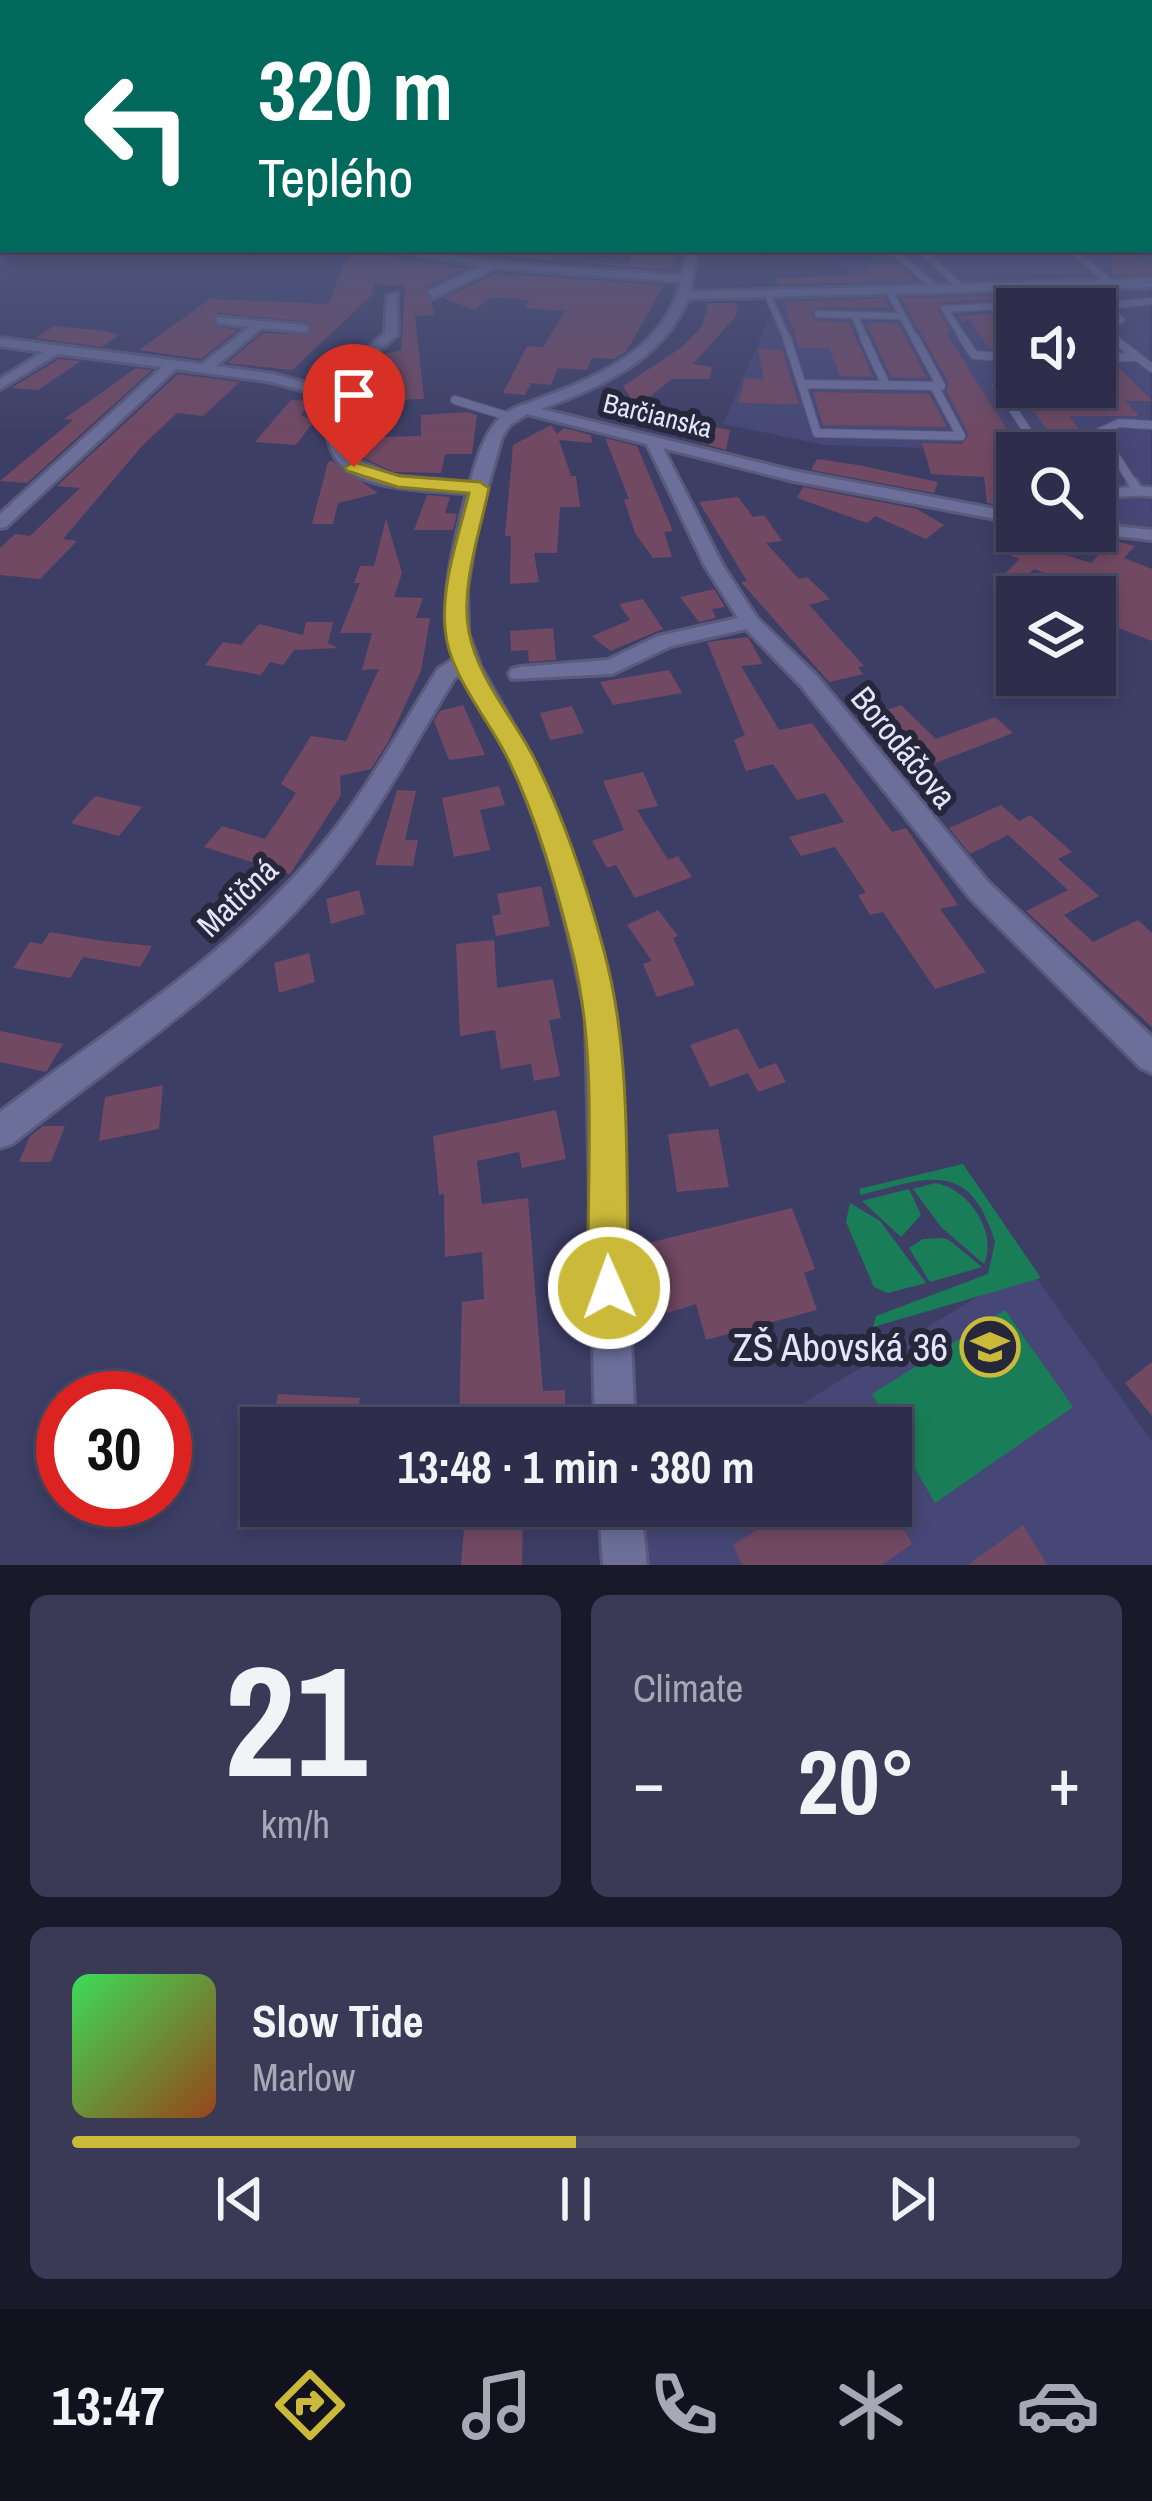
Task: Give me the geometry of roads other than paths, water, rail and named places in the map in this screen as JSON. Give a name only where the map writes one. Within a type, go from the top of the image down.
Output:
[{"type":"street","points":[[325,392],[391,334],[393,298]]},
{"type":"street","name":"Barčianska","points":[[519,413],[590,383],[640,352],[668,326],[680,298]]},
{"type":"street","points":[[221,320],[303,329]]},
{"type":"street","points":[[206,368],[260,324]]},
{"type":"street","points":[[0,342],[206,368],[325,392]]},
{"type":"street","points":[[0,385],[56,349]]},
{"type":"street","points":[[0,523],[174,364]]},
{"type":"street","points":[[325,392],[330,423],[344,459],[354,467],[398,482],[480,488]]},
{"type":"street","name":"Barčianska","points":[[519,413],[794,476],[996,514]]},
{"type":"street","points":[[519,413],[492,442],[457,599],[456,628],[465,661],[522,760],[548,823],[601,1016],[614,1407]]},
{"type":"street","name":"Borodáčova","points":[[655,442],[655,452],[714,566],[751,622],[809,681],[979,890],[1152,1058]]},
{"type":"street","points":[[1117,531],[1152,535]]},
{"type":"street","points":[[520,674],[612,667],[665,641],[751,622]]},
{"type":"street","name":"Matičná","points":[[0,1132],[177,1002],[272,917],[320,866],[446,674],[465,661]]},
{"type":"street","points":[[622,1527],[625,1565]]},
{"type":"lane","points":[[769,298],[817,434],[961,436],[934,386]]},
{"type":"lane","points":[[802,384],[940,386],[893,298]]},
{"type":"lane","points":[[1121,320],[1105,306],[1152,301]]},
{"type":"lane","points":[[996,306],[945,309],[974,355],[996,357]]},
{"type":"lane","points":[[818,314],[902,316]]},
{"type":"lane","points":[[854,315],[886,385]]},
{"type":"lane","points":[[1116,340],[1152,368]]},
{"type":"lane","points":[[1116,358],[1138,357]]},
{"type":"lane","points":[[455,400],[519,413]]},
{"type":"lane","points":[[1138,491],[1100,431],[1119,423],[1152,424]]},
{"type":"lane","points":[[1117,531],[1102,500],[1110,493],[1152,492]]},
{"type":"place","name":"ZŠ Abovská 36","points":[[990,1347]]}]
